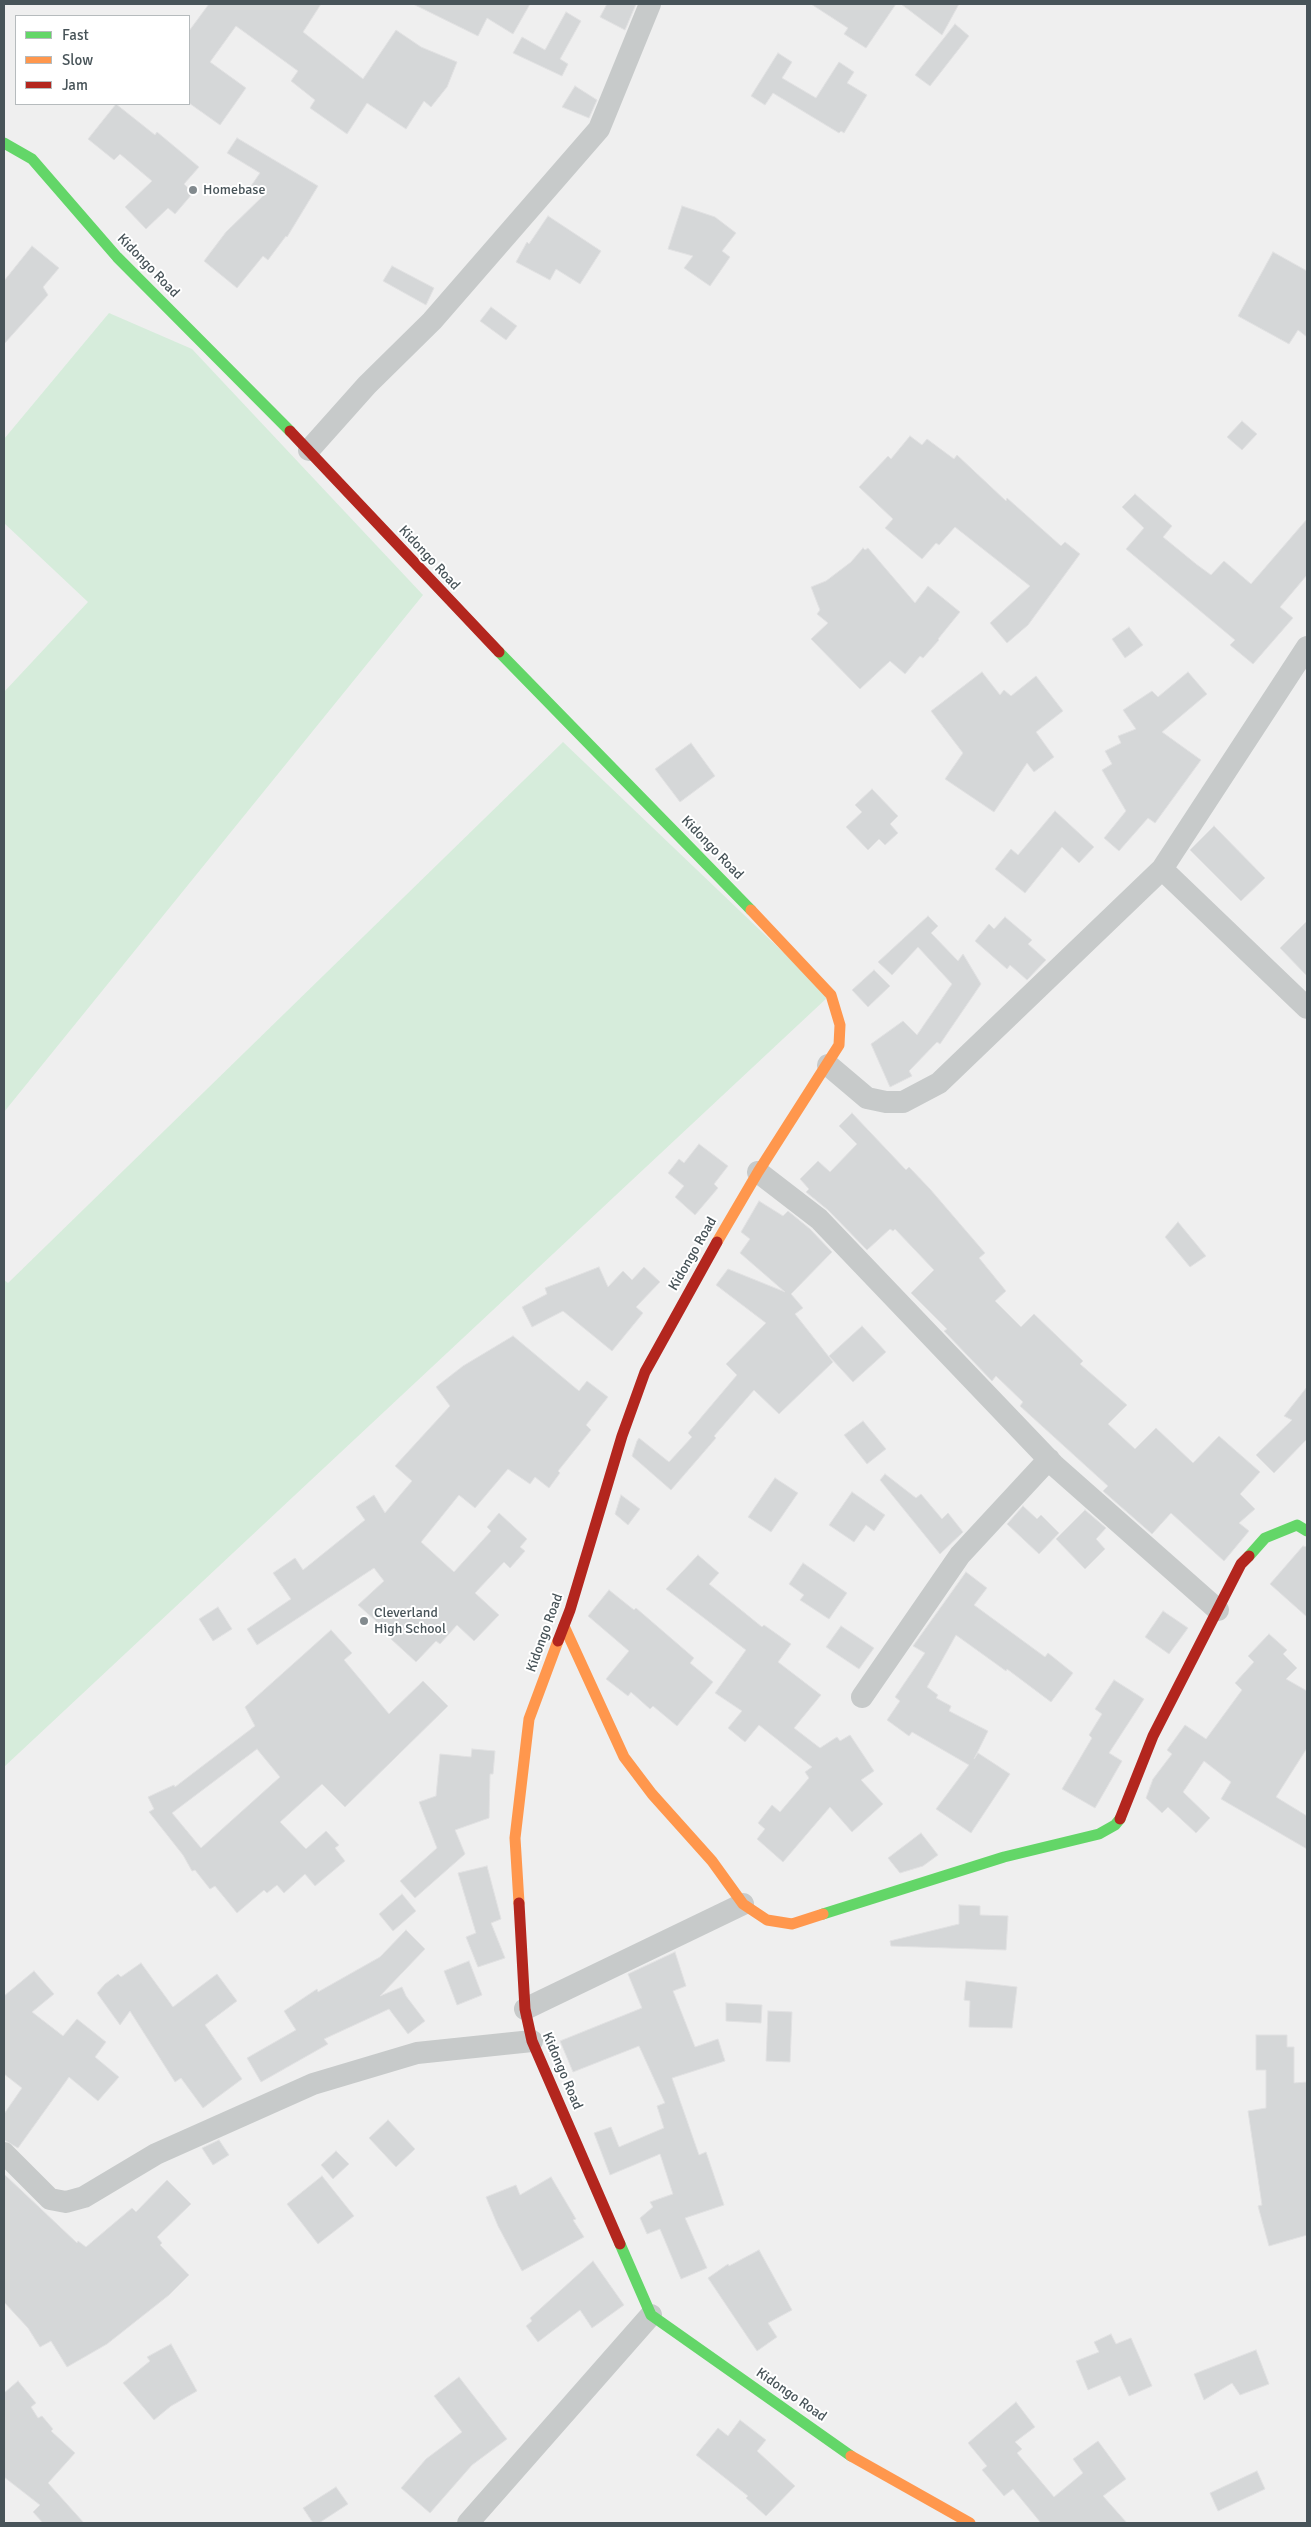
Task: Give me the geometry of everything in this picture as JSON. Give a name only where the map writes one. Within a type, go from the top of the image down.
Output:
[{"type":"street","points":[[309,450],[367,385],[432,321],[599,129],[650,4]]},
{"type":"street","name":"Kidongo Road","points":[[4,143],[32,159],[117,257],[309,450],[455,607],[621,774],[825,988],[836,1006],[840,1025],[839,1045],[758,1172],[683,1300],[646,1372],[622,1436],[564,1626],[529,1719],[514,1838],[525,2009],[532,2041],[651,2315],[850,2455],[970,2523]]},
{"type":"street","points":[[828,1065],[866,1098],[903,1102],[918,1096],[939,1083],[1162,870],[1307,648]]},
{"type":"street","points":[[1162,870],[1307,1008]]},
{"type":"street","points":[[758,1172],[819,1219],[1049,1459],[1218,1610]]},
{"type":"street","points":[[862,1697],[960,1555],[1049,1459]]},
{"type":"street","points":[[564,1626],[624,1757],[652,1794],[712,1861],[743,1904],[767,1920],[792,1924],[1004,1857],[1099,1834],[1115,1825],[1123,1815],[1153,1736],[1241,1564],[1265,1538],[1298,1526],[1307,1531]]},
{"type":"street","points":[[525,2009],[743,1904]]},
{"type":"street","points":[[4,2153],[50,2199],[66,2202],[84,2197],[156,2154],[313,2084],[417,2053],[532,2041]]},
{"type":"street","points":[[468,2523],[651,2315]]},
{"type":"green space","points":[[109,313],[192,349],[423,595],[4,1112],[4,692],[88,602],[4,523],[4,439]]},
{"type":"green space","points":[[563,742],[829,996],[4,1767],[4,1280],[8,1283]]},
{"type":"building","points":[[209,4],[321,4],[303,32],[363,79],[396,30],[421,47],[457,62],[447,87],[431,107],[424,101],[406,129],[367,103],[347,134],[310,108],[315,100],[291,81],[298,71],[236,26],[210,62],[246,88],[220,125],[190,104],[190,30]]},
{"type":"building","points":[[413,4],[530,4],[513,34],[487,18],[478,36]]},
{"type":"building","points":[[607,4],[636,4],[625,30],[600,17]]},
{"type":"building","points":[[811,4],[896,4],[866,48],[844,34],[848,28]]},
{"type":"building","points":[[901,4],[959,4],[942,35]]},
{"type":"building","points":[[566,12],[581,21],[560,59],[568,64],[562,76],[513,53],[522,37],[545,50]]},
{"type":"building","points":[[955,24],[969,36],[930,86],[915,75]]},
{"type":"building","points":[[778,53],[792,62],[782,78],[816,98],[839,62],[854,72],[847,83],[867,95],[844,133],[841,131],[839,133],[773,93],[765,105],[751,96]]},
{"type":"building","points":[[575,86],[597,100],[589,118],[562,107]]},
{"type":"building","points":[[115,105],[117,105],[155,135],[157,132],[199,167],[184,184],[193,193],[175,214],[168,208],[146,229],[125,207],[152,181],[120,154],[114,160],[88,139]]},
{"type":"building","points":[[237,138],[318,186],[287,237],[268,260],[263,256],[237,288],[204,261],[226,232],[264,195],[251,186],[260,173],[227,153]]},
{"type":"building","points":[[682,206],[715,217],[736,233],[722,251],[730,257],[710,286],[684,268],[693,256],[668,249]]},
{"type":"building","points":[[548,216],[601,251],[580,284],[556,269],[550,280],[516,262],[527,242],[529,244]]},
{"type":"building","points":[[32,246],[59,268],[43,287],[48,295],[4,344],[4,281]]},
{"type":"building","points":[[1273,252],[1307,271],[1307,337],[1298,330],[1289,344],[1238,316]]},
{"type":"building","points":[[392,266],[434,288],[426,305],[383,281]]},
{"type":"building","points":[[491,307],[517,326],[506,340],[480,321]]},
{"type":"building","points":[[1242,421],[1257,434],[1242,450],[1227,437]]},
{"type":"building","points":[[910,436],[922,445],[927,439],[954,459],[957,455],[1006,501],[1007,498],[1061,546],[1065,542],[1080,554],[1028,625],[1007,643],[990,623],[1030,586],[955,527],[939,545],[936,543],[922,559],[885,528],[893,519],[859,487],[888,456],[891,459]]},
{"type":"building","points":[[1135,494],[1172,526],[1163,537],[1196,564],[1211,575],[1224,561],[1251,584],[1307,519],[1307,575],[1280,607],[1293,618],[1253,664],[1230,645],[1235,640],[1126,549],[1144,528],[1122,507]]},
{"type":"building","points":[[863,548],[865,550],[868,548],[915,603],[928,586],[960,612],[939,640],[923,658],[920,656],[905,674],[890,661],[860,689],[811,639],[828,623],[817,614],[820,610],[811,587],[826,581],[851,562]]},
{"type":"building","points":[[1129,627],[1143,645],[1125,658],[1112,639]]},
{"type":"building","points":[[982,672],[1000,695],[1004,690],[1011,696],[1036,676],[1063,711],[1036,732],[1054,757],[1034,772],[1027,763],[994,812],[945,779],[963,753],[931,711]]},
{"type":"building","points":[[1188,672],[1207,694],[1162,732],[1201,760],[1155,823],[1148,818],[1119,851],[1104,838],[1126,811],[1102,770],[1112,764],[1105,751],[1121,743],[1118,736],[1136,729],[1123,710],[1152,691],[1158,697]]},
{"type":"building","points":[[691,743],[715,776],[680,802],[655,769]]},
{"type":"building","points":[[872,789],[898,816],[890,824],[898,833],[885,845],[879,839],[868,850],[846,827],[862,812],[855,805]]},
{"type":"building","points":[[1055,811],[1094,847],[1079,863],[1062,847],[1025,893],[995,869],[1011,849],[1018,855]]},
{"type":"building","points":[[1214,826],[1265,878],[1241,901],[1190,850]]},
{"type":"building","points":[[928,916],[938,926],[931,933],[958,961],[963,954],[981,984],[940,1044],[937,1042],[909,1071],[912,1076],[890,1087],[871,1044],[903,1021],[917,1035],[952,984],[918,947],[892,975],[878,962]]},
{"type":"building","points":[[1005,917],[1032,940],[1028,944],[1046,960],[1027,980],[1010,965],[1007,969],[975,941],[989,924],[994,929]]},
{"type":"building","points":[[1307,921],[1307,976],[1280,948]]},
{"type":"building","points":[[874,970],[890,986],[868,1007],[852,990]]},
{"type":"building","points":[[852,1113],[906,1170],[909,1167],[930,1189],[985,1253],[979,1258],[1006,1291],[995,1301],[1021,1327],[1034,1314],[1083,1361],[1080,1364],[1127,1405],[1108,1424],[1135,1449],[1156,1428],[1193,1463],[1219,1436],[1260,1472],[1240,1494],[1255,1509],[1239,1523],[1249,1531],[1224,1561],[1171,1513],[1152,1534],[1103,1491],[1108,1486],[1020,1406],[1023,1402],[996,1376],[992,1381],[944,1331],[947,1329],[911,1293],[934,1270],[895,1229],[893,1231],[890,1229],[867,1250],[828,1210],[806,1192],[809,1189],[800,1179],[818,1161],[830,1172],[857,1144],[839,1126]]},
{"type":"building","points":[[699,1144],[728,1166],[714,1184],[718,1188],[695,1215],[675,1197],[684,1186],[668,1173],[679,1159],[684,1163]]},
{"type":"building","points":[[759,1201],[783,1216],[788,1211],[810,1229],[832,1252],[791,1294],[803,1308],[795,1314],[833,1362],[779,1414],[754,1390],[671,1490],[632,1456],[637,1441],[639,1438],[669,1462],[692,1437],[688,1433],[737,1375],[726,1364],[766,1323],[716,1285],[728,1269],[785,1292],[740,1253],[750,1239],[741,1232]]},
{"type":"building","points":[[1178,1222],[1206,1256],[1190,1267],[1165,1237]]},
{"type":"building","points":[[599,1267],[608,1287],[623,1271],[632,1280],[644,1267],[660,1282],[636,1307],[643,1313],[612,1351],[563,1311],[532,1327],[522,1307],[547,1294],[545,1288]]},
{"type":"building","points":[[862,1326],[886,1352],[853,1382],[829,1356]]},
{"type":"building","points":[[513,1336],[579,1391],[587,1381],[608,1397],[586,1425],[591,1430],[558,1471],[560,1473],[549,1488],[535,1477],[530,1484],[508,1469],[475,1508],[459,1495],[421,1542],[454,1572],[491,1531],[487,1527],[499,1513],[527,1539],[520,1547],[525,1551],[510,1568],[504,1562],[475,1593],[499,1615],[474,1641],[457,1625],[440,1644],[436,1641],[416,1662],[391,1639],[394,1637],[358,1605],[384,1581],[374,1568],[257,1645],[247,1629],[291,1599],[273,1573],[295,1558],[303,1570],[365,1520],[356,1507],[374,1495],[385,1513],[412,1481],[395,1466],[450,1406],[436,1387],[463,1366]]},
{"type":"building","points":[[1307,1387],[1307,1439],[1274,1473],[1256,1455],[1292,1420],[1284,1416]]},
{"type":"building","points":[[863,1421],[886,1449],[867,1464],[844,1435]]},
{"type":"building","points":[[885,1474],[916,1498],[921,1494],[942,1519],[948,1513],[963,1532],[940,1554],[880,1480]]},
{"type":"building","points":[[775,1478],[798,1493],[771,1532],[748,1517]]},
{"type":"building","points":[[852,1492],[885,1515],[874,1531],[866,1525],[854,1542],[829,1525]]},
{"type":"building","points":[[621,1495],[640,1509],[628,1525],[615,1514]]},
{"type":"building","points":[[1023,1506],[1037,1519],[1041,1515],[1059,1533],[1039,1554],[1007,1524]]},
{"type":"building","points":[[1085,1510],[1106,1528],[1096,1539],[1105,1549],[1085,1569],[1056,1539]]},
{"type":"building","points":[[1303,1546],[1307,1547],[1307,1617],[1270,1584]]},
{"type":"building","points":[[698,1555],[719,1573],[709,1584],[762,1627],[764,1625],[791,1644],[778,1662],[821,1695],[794,1728],[820,1748],[837,1737],[840,1741],[850,1735],[874,1771],[861,1780],[883,1804],[852,1832],[830,1807],[783,1862],[757,1839],[765,1829],[758,1823],[772,1805],[780,1812],[809,1778],[805,1772],[812,1767],[759,1725],[745,1742],[728,1728],[742,1711],[715,1693],[746,1650],[666,1589]]},
{"type":"building","points":[[803,1563],[847,1593],[829,1619],[800,1600],[804,1595],[789,1584]]},
{"type":"building","points":[[966,1572],[987,1588],[974,1605],[1045,1657],[1048,1653],[1073,1673],[1051,1702],[1007,1669],[1006,1671],[956,1635],[927,1687],[938,1695],[936,1698],[951,1706],[949,1711],[988,1731],[974,1759],[978,1753],[1010,1774],[971,1833],[936,1809],[969,1765],[912,1732],[909,1736],[887,1720],[900,1701],[895,1697],[925,1653],[913,1646]]},
{"type":"building","points":[[609,1590],[634,1610],[636,1608],[694,1658],[690,1663],[713,1682],[677,1726],[653,1706],[650,1709],[631,1692],[628,1696],[606,1679],[629,1651],[588,1616]]},
{"type":"building","points":[[218,1607],[232,1629],[213,1641],[199,1619]]},
{"type":"building","points":[[1163,1611],[1188,1628],[1169,1654],[1145,1637]]},
{"type":"building","points":[[841,1626],[874,1648],[859,1669],[826,1647]]},
{"type":"building","points":[[331,1630],[352,1653],[344,1660],[389,1714],[423,1681],[448,1706],[345,1807],[322,1784],[280,1822],[306,1849],[326,1831],[339,1845],[335,1848],[345,1861],[315,1886],[305,1874],[284,1893],[277,1885],[267,1893],[264,1890],[237,1913],[215,1886],[210,1889],[195,1870],[192,1871],[183,1855],[149,1812],[154,1809],[148,1797],[174,1785],[175,1787],[255,1726],[245,1707]],"holes":[[[257,1749],[280,1777],[201,1848],[172,1813]]]},
{"type":"building","points":[[1269,1634],[1287,1650],[1283,1654],[1297,1668],[1286,1679],[1307,1691],[1307,1748],[1276,1797],[1307,1816],[1307,1849],[1221,1799],[1231,1782],[1204,1761],[1183,1792],[1210,1818],[1196,1833],[1168,1807],[1162,1813],[1146,1798],[1153,1779],[1172,1754],[1167,1750],[1185,1725],[1206,1739],[1242,1690],[1235,1683],[1254,1662],[1248,1656]]},
{"type":"building","points":[[1114,1680],[1144,1699],[1109,1753],[1122,1761],[1095,1808],[1062,1789],[1092,1738],[1089,1735],[1102,1714],[1095,1709]]},
{"type":"building","points":[[472,1749],[495,1751],[493,1774],[490,1774],[489,1818],[455,1830],[465,1854],[415,1898],[400,1881],[437,1848],[419,1802],[436,1796],[440,1754],[471,1757]]},
{"type":"building","points":[[921,1833],[938,1855],[923,1866],[900,1873],[888,1858]]},
{"type":"building","points":[[487,1866],[501,1919],[491,1923],[505,1958],[478,1967],[466,1937],[476,1933],[458,1873]]},
{"type":"building","points":[[402,1894],[416,1911],[393,1931],[379,1914]]},
{"type":"building","points":[[959,1905],[980,1906],[980,1915],[1008,1916],[1006,1950],[891,1946],[890,1941],[959,1924]]},
{"type":"building","points":[[406,1930],[425,1949],[380,1996],[402,1987],[406,1996],[425,2021],[408,2034],[389,2009],[324,2039],[328,2044],[261,2082],[247,2058],[296,2030],[284,2011],[317,1989],[318,1992],[380,1957]]},
{"type":"building","points":[[675,1952],[686,1986],[673,1991],[695,2047],[718,2039],[725,2061],[672,2078],[699,2155],[706,2152],[724,2205],[685,2218],[707,2268],[681,2279],[660,2229],[647,2234],[640,2218],[653,2207],[650,2202],[673,2194],[660,2154],[610,2175],[594,2133],[611,2127],[619,2147],[664,2128],[657,2106],[665,2103],[639,2046],[573,2072],[560,2041],[642,2008],[628,1974]]},
{"type":"building","points":[[469,1961],[482,1995],[457,2005],[444,1971]]},
{"type":"building","points":[[141,1963],[173,2007],[217,1974],[237,2001],[205,2025],[242,2079],[203,2108],[181,2078],[175,2082],[130,2011],[120,2025],[97,1993],[118,1974],[121,1977]]},
{"type":"building","points":[[34,1971],[54,1994],[32,2012],[63,2036],[77,2019],[106,2042],[95,2057],[119,2077],[98,2101],[69,2077],[18,2148],[4,2140],[4,2114],[22,2088],[4,2074],[4,1996]]},
{"type":"building","points":[[966,1981],[1017,1987],[1012,2028],[969,2027],[970,2001],[964,2000]]},
{"type":"building","points":[[726,2003],[762,2005],[761,2023],[726,2021]]},
{"type":"building","points":[[768,2011],[792,2012],[790,2062],[766,2061]]},
{"type":"building","points":[[1256,2035],[1287,2035],[1287,2047],[1294,2047],[1294,2083],[1307,2082],[1307,2235],[1269,2246],[1258,2206],[1262,2205],[1248,2111],[1266,2108],[1266,2070],[1256,2070]]},
{"type":"building","points":[[388,2120],[415,2149],[396,2167],[369,2138]]},
{"type":"building","points":[[219,2140],[229,2155],[213,2165],[202,2148]]},
{"type":"building","points":[[336,2151],[349,2164],[333,2179],[321,2165]]},
{"type":"building","points":[[4,2174],[77,2243],[78,2241],[86,2247],[132,2208],[136,2212],[167,2180],[191,2204],[157,2237],[162,2243],[160,2245],[189,2275],[169,2295],[107,2344],[67,2367],[51,2341],[40,2347],[28,2328],[4,2302]]},
{"type":"building","points":[[322,2176],[354,2216],[318,2244],[287,2204]]},
{"type":"building","points":[[551,2177],[576,2219],[573,2220],[584,2237],[522,2271],[498,2226],[486,2197],[516,2185],[520,2195]]},
{"type":"building","points":[[759,2250],[792,2310],[768,2323],[777,2337],[757,2351],[708,2278],[728,2264],[729,2266]]},
{"type":"building","points":[[593,2261],[624,2305],[592,2328],[580,2310],[538,2342],[526,2326],[532,2321],[530,2318]]},
{"type":"building","points":[[1111,2334],[1116,2344],[1131,2338],[1152,2386],[1129,2396],[1120,2376],[1088,2390],[1076,2361],[1099,2352],[1094,2342]]},
{"type":"building","points":[[171,2344],[197,2391],[171,2406],[154,2420],[123,2383],[150,2361],[147,2357]]},
{"type":"building","points":[[1256,2350],[1269,2384],[1240,2395],[1232,2383],[1204,2400],[1194,2374]]},
{"type":"building","points":[[459,2377],[507,2439],[472,2465],[430,2513],[401,2488],[426,2459],[462,2432],[434,2396]]},
{"type":"building","points":[[18,2381],[36,2403],[31,2407],[38,2418],[42,2416],[53,2429],[51,2431],[75,2453],[48,2483],[84,2523],[43,2523],[33,2512],[40,2505],[4,2477],[4,2393]]},
{"type":"building","points":[[1016,2402],[1035,2427],[1015,2442],[1022,2449],[1017,2453],[1054,2497],[1083,2473],[1073,2459],[1098,2441],[1126,2479],[1103,2496],[1127,2523],[1041,2523],[1013,2489],[1004,2496],[982,2470],[987,2466],[968,2443]]},
{"type":"building","points":[[740,2420],[766,2440],[757,2451],[795,2486],[766,2516],[746,2498],[748,2496],[696,2455],[718,2428],[728,2436]]},
{"type":"building","points":[[1257,2471],[1265,2489],[1218,2511],[1210,2493]]},
{"type":"building","points":[[336,2487],[348,2504],[319,2523],[313,2523],[303,2508]]},
{"type":"traffic: fast","points":[[4,143],[32,159],[117,257],[290,431]]},
{"type":"traffic: fast","points":[[499,652],[751,910]]},
{"type":"traffic: fast","points":[[1249,1556],[1265,1538],[1297,1525],[1307,1531]]},
{"type":"traffic: fast","points":[[823,1914],[1004,1857],[1099,1834],[1115,1825],[1120,1819]]},
{"type":"traffic: fast","points":[[620,2244],[651,2315],[851,2456]]},
{"type":"traffic: slow","points":[[717,1242],[758,1172],[839,1045],[840,1025],[831,995],[751,910]]},
{"type":"traffic: slow","points":[[564,1626],[624,1757],[652,1794],[712,1861],[743,1904],[767,1920],[792,1924],[823,1914]]},
{"type":"traffic: slow","points":[[519,1903],[515,1838],[529,1719],[558,1641]]},
{"type":"traffic: slow","points":[[851,2456],[970,2523]]},
{"type":"traffic: jam","points":[[290,431],[499,652]]},
{"type":"traffic: jam","points":[[558,1641],[570,1610],[622,1436],[645,1372],[717,1242]]},
{"type":"traffic: jam","points":[[1120,1819],[1153,1736],[1241,1564],[1249,1556]]},
{"type":"traffic: jam","points":[[519,1903],[525,2009],[532,2041],[620,2244]]},
{"type":"place","name":"Homebase","points":[[193,190]]},
{"type":"place","name":"Cleverland High School","points":[[364,1621]]}]
